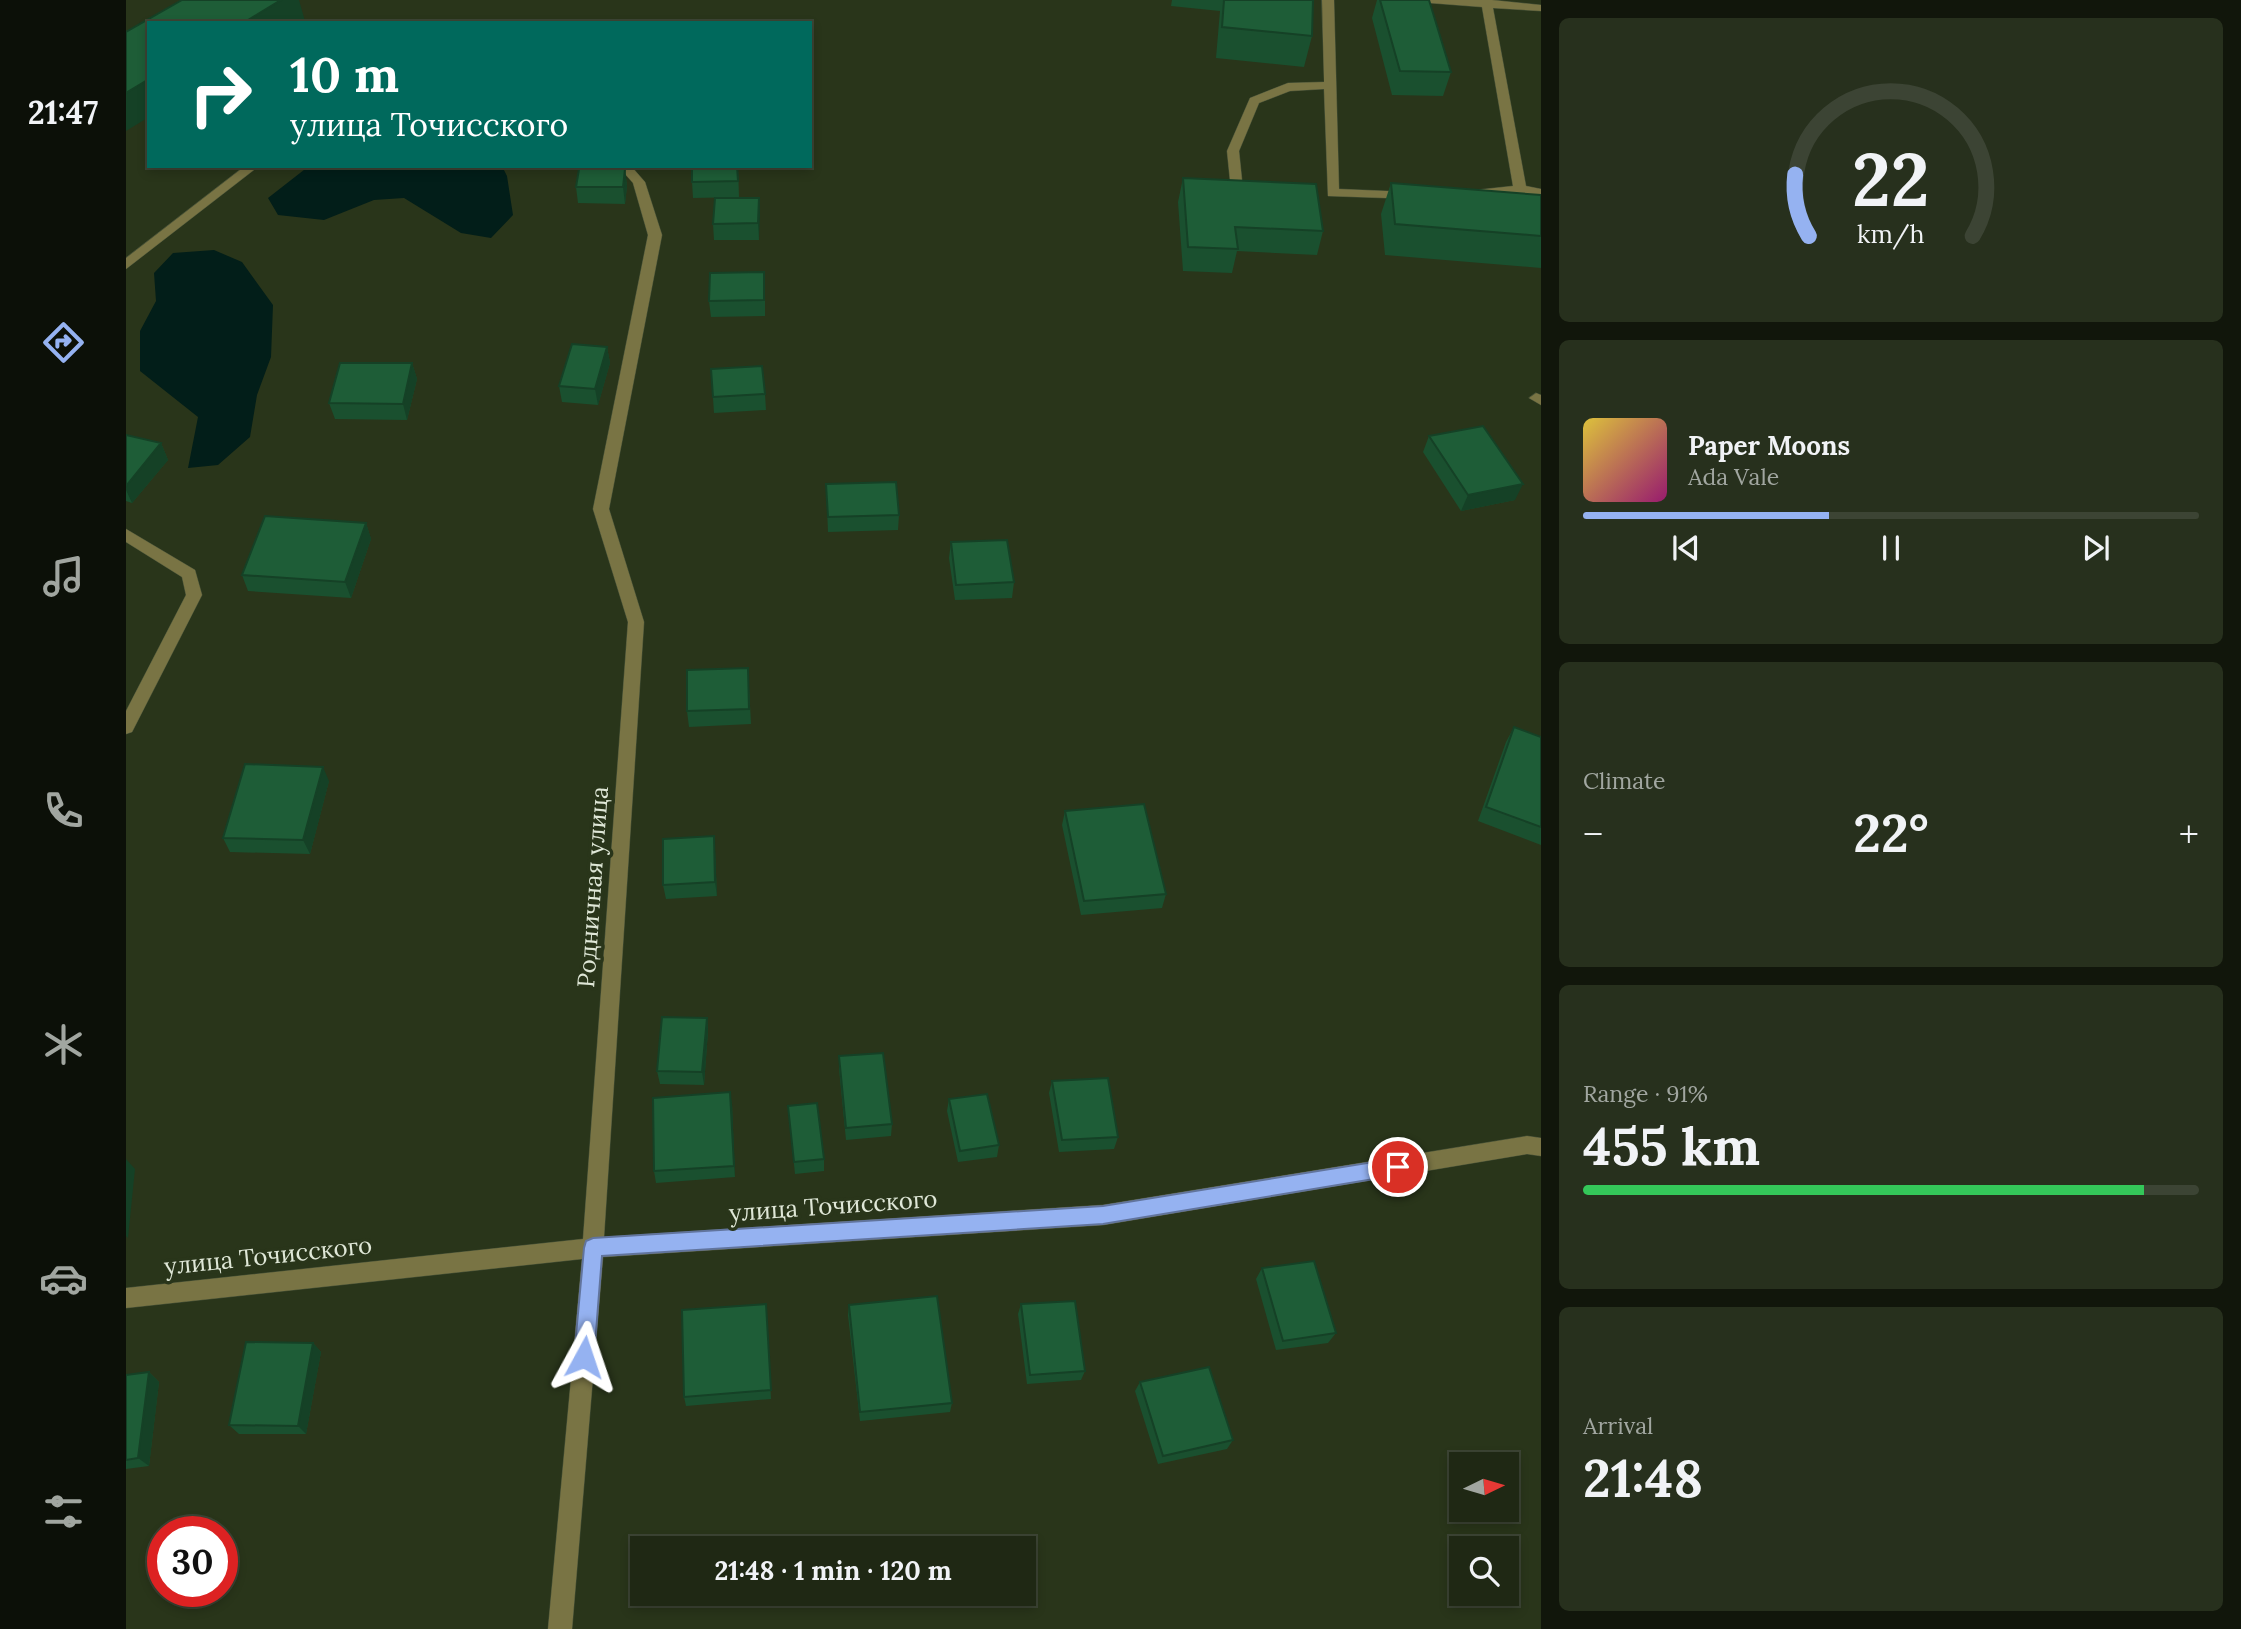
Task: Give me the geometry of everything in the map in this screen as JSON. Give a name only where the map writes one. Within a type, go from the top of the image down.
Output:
[{"type":"street","points":[[1328,0],[1333,193],[1428,197]]},
{"type":"street","points":[[1430,0],[1541,8]]},
{"type":"street","points":[[1485,2],[1520,189]]},
{"type":"street","points":[[1237,190],[1233,151],[1254,101],[1288,87],[1331,85]]},
{"type":"street","points":[[126,265],[250,168]]},
{"type":"street","name":"Родничная улица","points":[[560,1629],[593,1248],[636,622],[601,509],[654,235],[639,182],[626,168]]},
{"type":"street","points":[[1468,195],[1520,189],[1541,193]]},
{"type":"street","points":[[126,535],[189,575],[194,596],[126,727]]},
{"type":"street","name":"улица Точисского","points":[[126,1298],[593,1248],[1103,1215],[1527,1145],[1541,1147]]},
{"type":"water","points":[[306,168],[503,168],[507,176],[513,215],[491,238],[461,233],[404,198],[374,200],[324,220],[278,215],[268,198]]},
{"type":"water","points":[[214,250],[242,262],[273,305],[271,357],[257,395],[250,437],[218,465],[188,468],[198,417],[140,371],[140,331],[156,301],[154,273],[173,253]]},
{"type":"building","points":[[182,0],[281,0],[246,21],[147,21],[147,80],[126,93],[126,32]]},
{"type":"building","points":[[1224,0],[1313,0],[1312,36],[1222,27]]},
{"type":"building","points":[[1380,0],[1429,0],[1451,72],[1400,71]]},
{"type":"building","points":[[692,168],[737,168],[738,181],[692,182]]},
{"type":"building","points":[[579,169],[625,169],[623,187],[576,187]]},
{"type":"building","points":[[1183,178],[1316,184],[1323,231],[1235,227],[1238,249],[1188,247]]},
{"type":"building","points":[[1391,183],[1541,195],[1541,236],[1395,224]]},
{"type":"building","points":[[715,198],[759,198],[758,223],[713,224]]},
{"type":"building","points":[[764,272],[764,300],[709,301],[710,273]]},
{"type":"building","points":[[572,344],[607,347],[595,389],[559,386]]},
{"type":"building","points":[[340,363],[412,363],[403,404],[329,403]]},
{"type":"building","points":[[762,366],[765,394],[713,397],[711,369]]},
{"type":"building","points":[[1483,426],[1523,484],[1468,495],[1429,436]]},
{"type":"building","points":[[126,435],[161,443],[126,486]]},
{"type":"building","points":[[896,482],[899,515],[828,517],[826,484]]},
{"type":"building","points":[[265,516],[366,523],[345,582],[242,575]]},
{"type":"building","points":[[1007,540],[1014,582],[956,585],[951,542]]},
{"type":"building","points":[[748,668],[749,709],[687,711],[687,670]]},
{"type":"building","points":[[1514,727],[1541,737],[1541,827],[1486,807]]},
{"type":"building","points":[[245,764],[323,767],[303,840],[223,838]]},
{"type":"building","points":[[1144,804],[1166,894],[1084,901],[1065,811]]},
{"type":"building","points":[[714,836],[715,882],[663,885],[663,839]]},
{"type":"building","points":[[662,1017],[707,1018],[702,1072],[657,1071]]},
{"type":"building","points":[[883,1053],[892,1124],[846,1128],[839,1056]]},
{"type":"building","points":[[1108,1078],[1118,1137],[1062,1140],[1052,1081]]},
{"type":"building","points":[[730,1092],[734,1166],[654,1171],[653,1098]]},
{"type":"building","points":[[987,1094],[999,1145],[960,1151],[949,1099]]},
{"type":"building","points":[[817,1103],[824,1159],[794,1162],[788,1106]]},
{"type":"building","points":[[1314,1261],[1336,1333],[1283,1341],[1262,1268]]},
{"type":"building","points":[[937,1296],[952,1403],[860,1412],[849,1305]]},
{"type":"building","points":[[1075,1301],[1085,1371],[1030,1375],[1021,1304]]},
{"type":"building","points":[[766,1304],[771,1390],[684,1397],[682,1310]]},
{"type":"building","points":[[246,1342],[313,1343],[298,1426],[229,1425]]},
{"type":"building","points":[[1209,1367],[1233,1440],[1163,1456],[1140,1382]]},
{"type":"building","points":[[149,1372],[138,1458],[126,1460],[126,1375]]},
{"type":"route","points":[[584,1357],[593,1248],[1103,1215],[1398,1167]]}]
